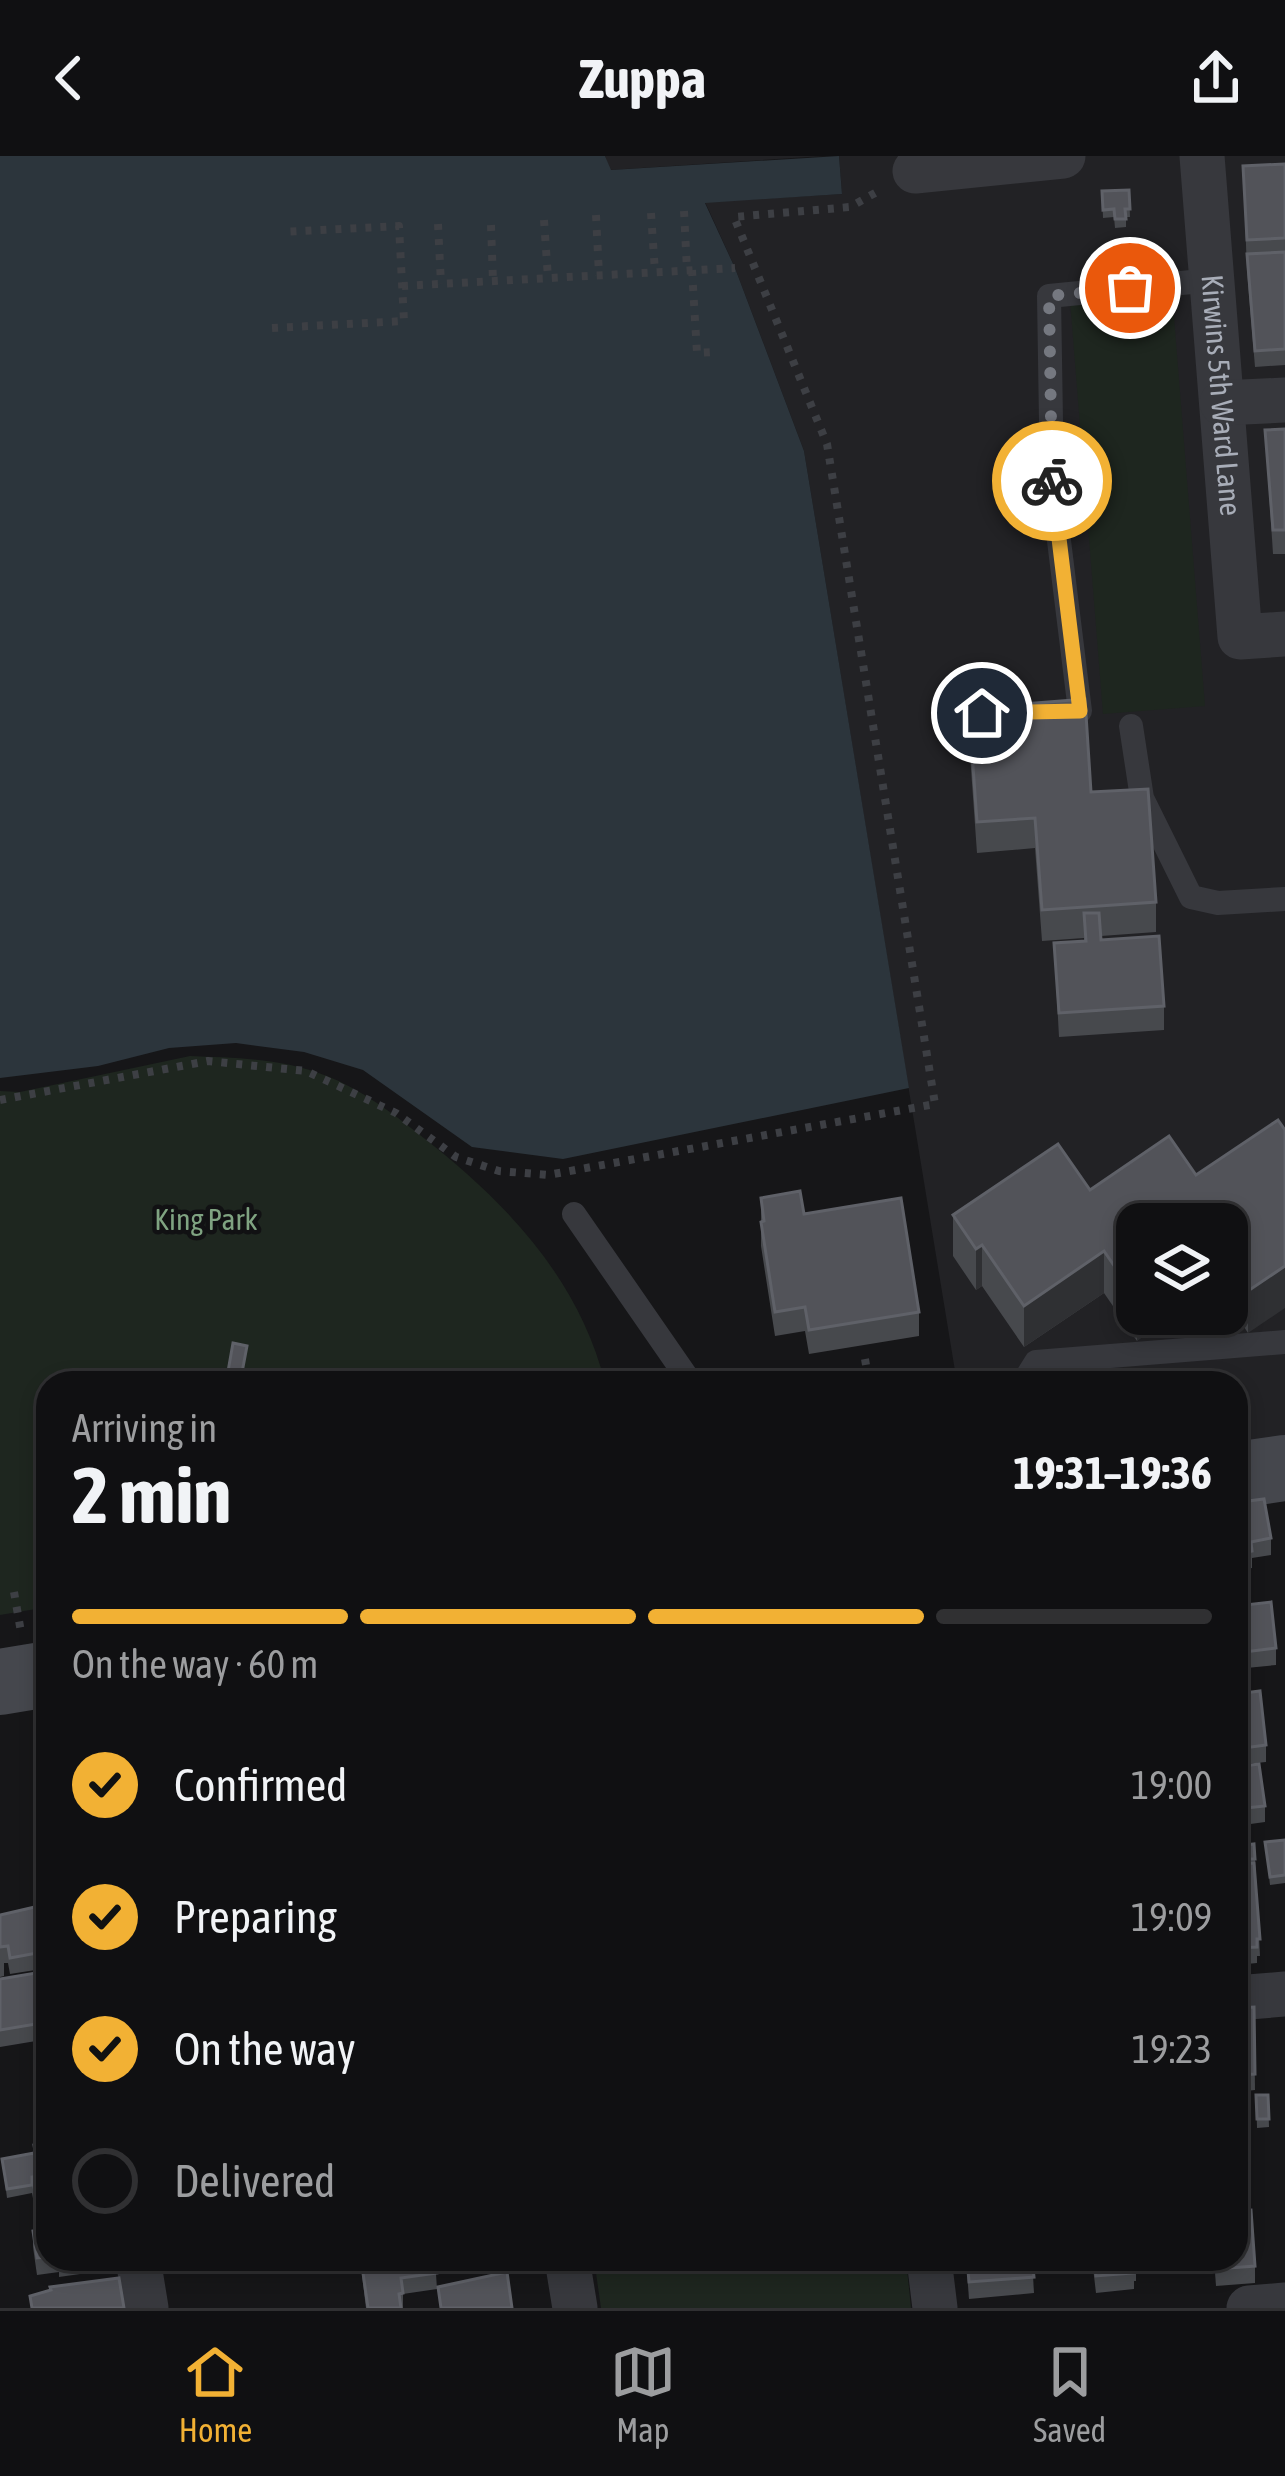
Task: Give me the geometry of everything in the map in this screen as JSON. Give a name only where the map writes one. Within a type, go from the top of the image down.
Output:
[{"type":"street","points":[[915,171],[1064,156]]},
{"type":"street","name":"Kirwins 5th Ward Lane","points":[[1202,156],[1222,404],[1263,635]]},
{"type":"street","points":[[1222,404],[1285,400]]},
{"type":"street","points":[[1248,1996],[1285,1994]]},
{"type":"street","points":[[140,2271],[146,2308]]},
{"type":"street","points":[[569,2271],[575,2308]]},
{"type":"street","points":[[930,2271],[934,2308]]},
{"type":"street","points":[[1249,2308],[1285,2306]]},
{"type":"lane","points":[[1041,712],[1080,711],[1052,484],[1049,296],[1212,280]]},
{"type":"lane","points":[[1131,726],[1142,798],[1191,897],[1218,903],[1285,899]]},
{"type":"lane","points":[[574,1214],[683,1371]]},
{"type":"lane","points":[[1030,1371],[1036,1362],[1285,1342]]},
{"type":"path","points":[[0,1100],[208,1061],[306,1071],[395,1113],[456,1157],[499,1172],[548,1174],[934,1104],[827,445],[734,217],[850,207],[915,171]]},
{"type":"path","points":[[684,211],[697,353],[714,352]]},
{"type":"path","points":[[651,213],[655,272]]},
{"type":"path","points":[[596,215],[599,275]]},
{"type":"path","points":[[544,220],[548,278]]},
{"type":"path","points":[[438,224],[441,284]]},
{"type":"path","points":[[491,224],[493,281]]},
{"type":"path","points":[[272,328],[404,321],[399,226],[282,232]]},
{"type":"path","points":[[402,286],[735,268]]},
{"type":"path","points":[[865,1359],[867,1371]]},
{"type":"shaded area","points":[[0,156],[605,156],[611,170],[839,156],[842,194],[705,203],[735,268],[804,451],[909,1088],[563,1159],[472,1147],[363,1070],[304,1052],[236,1043],[169,1048],[98,1066],[0,1078]]},
{"type":"shaded area","points":[[605,156],[824,156],[610,170]]},
{"type":"shaded area","points":[[839,156],[1285,156],[1285,1497],[1248,1503],[1248,1371],[955,1371],[804,451],[705,202],[842,194]]},
{"type":"green space","points":[[1172,292],[1205,706],[1103,714],[1070,300]]},
{"type":"green space","name":"King Park","points":[[190,1056],[259,1060],[310,1070],[340,1082],[420,1135],[509,1214],[577,1309],[601,1371],[36,1371],[36,1609],[0,1615],[0,1091],[20,1092]]},
{"type":"green space","points":[[596,2271],[907,2271],[911,2308],[601,2308]]},
{"type":"building","points":[[1285,164],[1285,238],[1247,240],[1243,166]]},
{"type":"building","points":[[1129,190],[1126,219],[1115,219],[1114,209],[1103,210],[1102,191]]},
{"type":"building","points":[[1285,252],[1285,349],[1255,351],[1247,254]]},
{"type":"building","points":[[1285,429],[1285,530],[1273,530],[1265,430]]},
{"type":"building","points":[[1009,694],[1010,705],[1085,699],[1091,792],[1148,789],[1156,902],[1042,910],[1035,818],[977,822],[968,696]]},
{"type":"building","points":[[1084,913],[1099,913],[1101,940],[1159,936],[1164,1006],[1059,1013],[1054,943],[1086,941]]},
{"type":"building","points":[[1278,1120],[1285,1130],[1285,1266],[1248,1291],[1248,1203],[1116,1203],[1116,1268],[1104,1251],[1024,1306],[982,1245],[976,1249],[953,1215],[1058,1144],[1090,1190],[1169,1136],[1196,1175]]},
{"type":"building","points":[[800,1191],[804,1214],[901,1198],[919,1312],[809,1330],[805,1307],[775,1312],[761,1198]]},
{"type":"building","points":[[233,1343],[247,1346],[242,1371],[228,1371]]},
{"type":"building","points":[[1264,1499],[1271,1538],[1251,1542],[1252,1551],[1248,1552],[1248,1501]]},
{"type":"building","points":[[1271,1602],[1276,1648],[1248,1652],[1248,1605]]},
{"type":"building","points":[[1260,1691],[1266,1745],[1248,1747],[1248,1692]]},
{"type":"building","points":[[1259,1764],[1265,1806],[1248,1808],[1248,1765]]},
{"type":"building","points":[[1285,1840],[1285,1875],[1270,1877],[1265,1842]]},
{"type":"building","points":[[1254,1844],[1255,1859],[1248,1859],[1248,1845]]},
{"type":"building","points":[[1248,1863],[1254,1863],[1257,1947],[1248,1947]]},
{"type":"building","points":[[36,1907],[36,1953],[10,1958],[8,1946],[0,1947],[0,1915]]},
{"type":"building","points":[[36,1973],[36,2024],[0,2030],[0,1979]]},
{"type":"building","points":[[1248,2007],[1254,2007],[1255,2074],[1248,2074]]},
{"type":"building","points":[[1256,2095],[1268,2095],[1269,2119],[1257,2119]]},
{"type":"building","points":[[34,2153],[32,2185],[7,2189],[2,2159]]},
{"type":"building","points":[[1248,2210],[1255,2266],[1248,2267]]},
{"type":"building","points":[[363,2271],[437,2271],[401,2278],[401,2308],[368,2308]]},
{"type":"building","points":[[968,2271],[1033,2271],[1034,2277],[969,2282]]},
{"type":"building","points":[[1095,2271],[1134,2273],[1096,2276]]},
{"type":"building","points":[[507,2272],[512,2308],[441,2308],[438,2287]]},
{"type":"building","points":[[119,2278],[124,2308],[32,2308],[30,2296],[50,2287]]},
{"type":"way so far","points":[[1052,481],[1049,296],[1130,288]]},
{"type":"route","points":[[982,713],[1080,711],[1052,481]]}]
